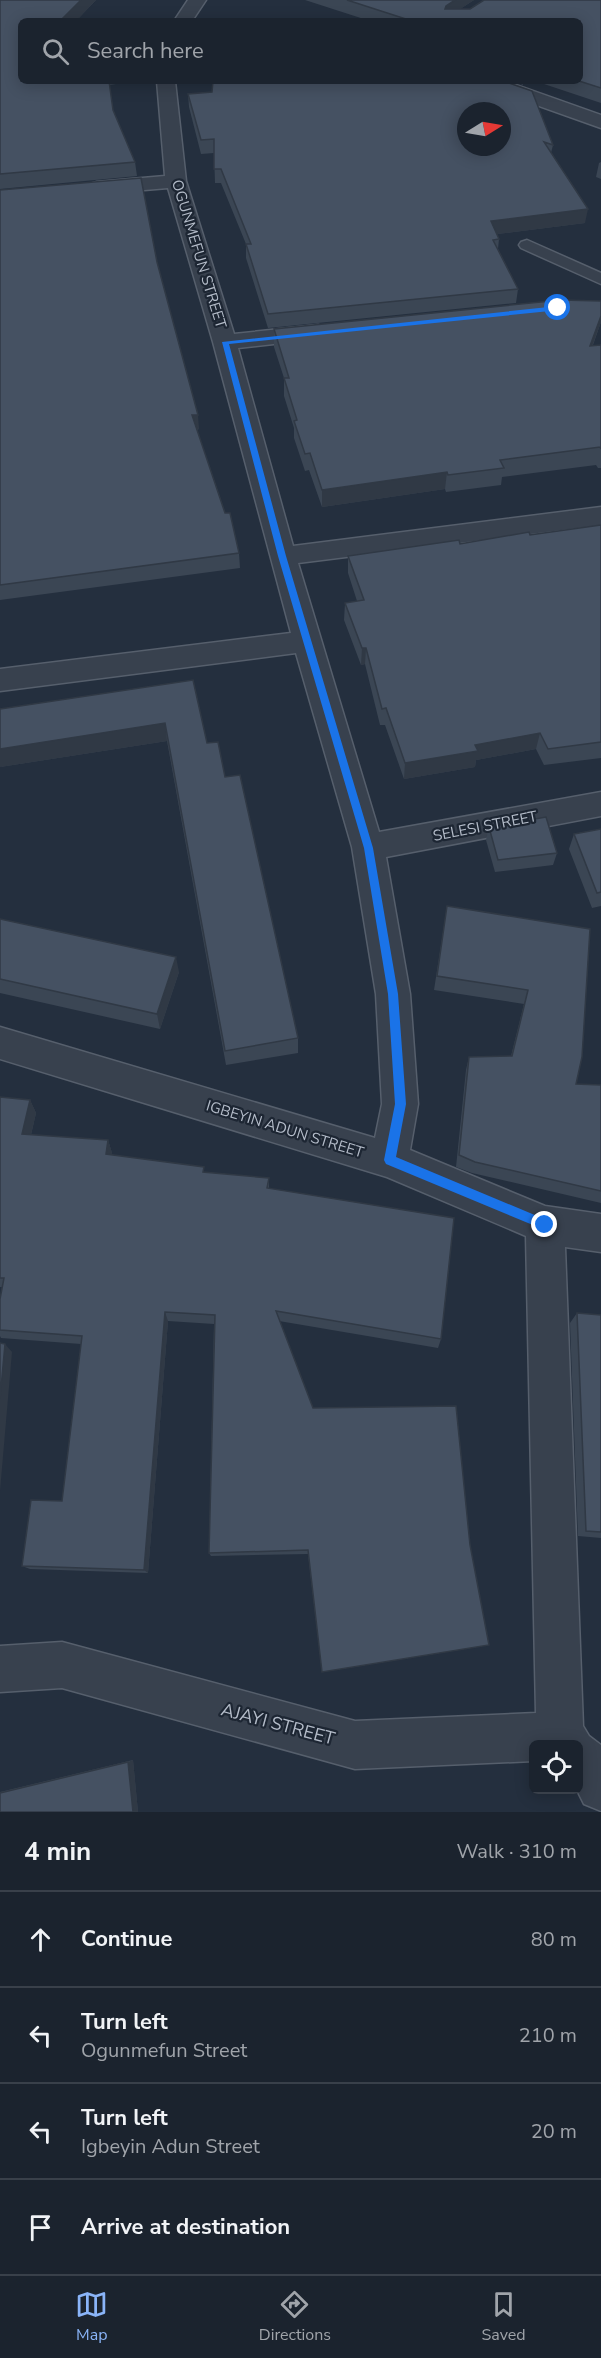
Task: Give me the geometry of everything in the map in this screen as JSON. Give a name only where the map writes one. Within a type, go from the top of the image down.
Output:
[{"type":"street","points":[[185,18],[197,0]]},
{"type":"street","name":"OGUNMEFUN STREET","points":[[166,84],[176,181],[225,342],[282,556],[368,848],[393,994],[400,1104],[390,1160]]},
{"type":"street","points":[[496,84],[601,122]]},
{"type":"street","points":[[82,190],[176,181]]},
{"type":"street","points":[[225,342],[344,330]]},
{"type":"street","points":[[282,556],[601,516]]},
{"type":"street","points":[[0,680],[307,641]]},
{"type":"street","name":"SELESI STREET","points":[[368,848],[601,804]]},
{"type":"street","name":"IGBEYIN ADUN STREET","points":[[0,1042],[390,1160],[545,1225],[601,1233]]},
{"type":"street","points":[[545,1225],[569,1740]]},
{"type":"street","name":"AJAYI STREET","points":[[0,1669],[62,1665],[355,1745],[529,1746]]},
{"type":"street","points":[[583,1761],[595,1773],[601,1787]]},
{"type":"lane","points":[[527,245],[601,279]]},
{"type":"building","points":[[0,0],[81,0],[63,18],[18,18],[18,84],[109,84],[113,110],[135,162],[0,174]]},
{"type":"building","points":[[347,0],[455,0],[445,9],[470,9],[484,0],[601,0],[601,88],[583,82],[583,18],[403,18]]},
{"type":"building","points":[[213,84],[512,84],[532,91],[553,145],[544,142],[588,209],[491,221],[499,239],[493,240],[518,289],[268,314],[246,244],[251,244],[221,169],[214,169],[214,139],[201,140],[188,94],[212,92]]},
{"type":"building","points":[[141,178],[157,262],[198,415],[192,415],[225,513],[230,513],[239,553],[0,585],[0,190]]},
{"type":"building","points":[[561,300],[601,301],[601,316],[590,346],[601,345],[601,449],[600,447],[500,460],[504,468],[448,475],[447,472],[322,490],[310,453],[305,454],[294,421],[297,420],[284,378],[289,378],[274,329]]},
{"type":"building","points":[[601,525],[601,742],[548,749],[540,733],[475,745],[478,751],[405,763],[386,708],[382,709],[366,648],[362,648],[345,603],[364,600],[348,556],[459,540],[460,544],[529,532],[530,535]]},
{"type":"building","points":[[193,680],[207,743],[218,742],[225,777],[240,775],[298,1038],[225,1051],[165,723],[0,749],[0,709]]},
{"type":"building","points":[[546,817],[557,853],[498,860],[489,827]]},
{"type":"building","points":[[601,829],[601,892],[597,893],[574,834]]},
{"type":"building","points":[[447,906],[590,929],[582,1057],[576,1084],[601,1085],[601,1191],[475,1162],[459,1155],[469,1057],[512,1056],[528,990],[437,976]]},
{"type":"building","points":[[0,919],[176,957],[157,1014],[0,979]]},
{"type":"building","points":[[0,1097],[30,1100],[22,1134],[108,1140],[106,1154],[204,1167],[203,1172],[269,1178],[267,1188],[454,1218],[441,1339],[276,1311],[313,1408],[456,1406],[470,1545],[489,1645],[322,1672],[308,1550],[209,1553],[215,1315],[165,1312],[144,1570],[22,1566],[31,1500],[62,1501],[82,1336],[0,1330],[0,1299],[4,1278],[0,1278]]},
{"type":"building","points":[[577,1313],[601,1315],[601,1532],[586,1531]]},
{"type":"building","points":[[0,1343],[5,1344],[0,1399]]},
{"type":"building","points":[[128,1762],[133,1812],[0,1812],[0,1793]]},
{"type":"route","points":[[545,1225],[390,1160],[400,1104],[393,994],[368,848],[282,556],[225,342],[558,308]]}]
